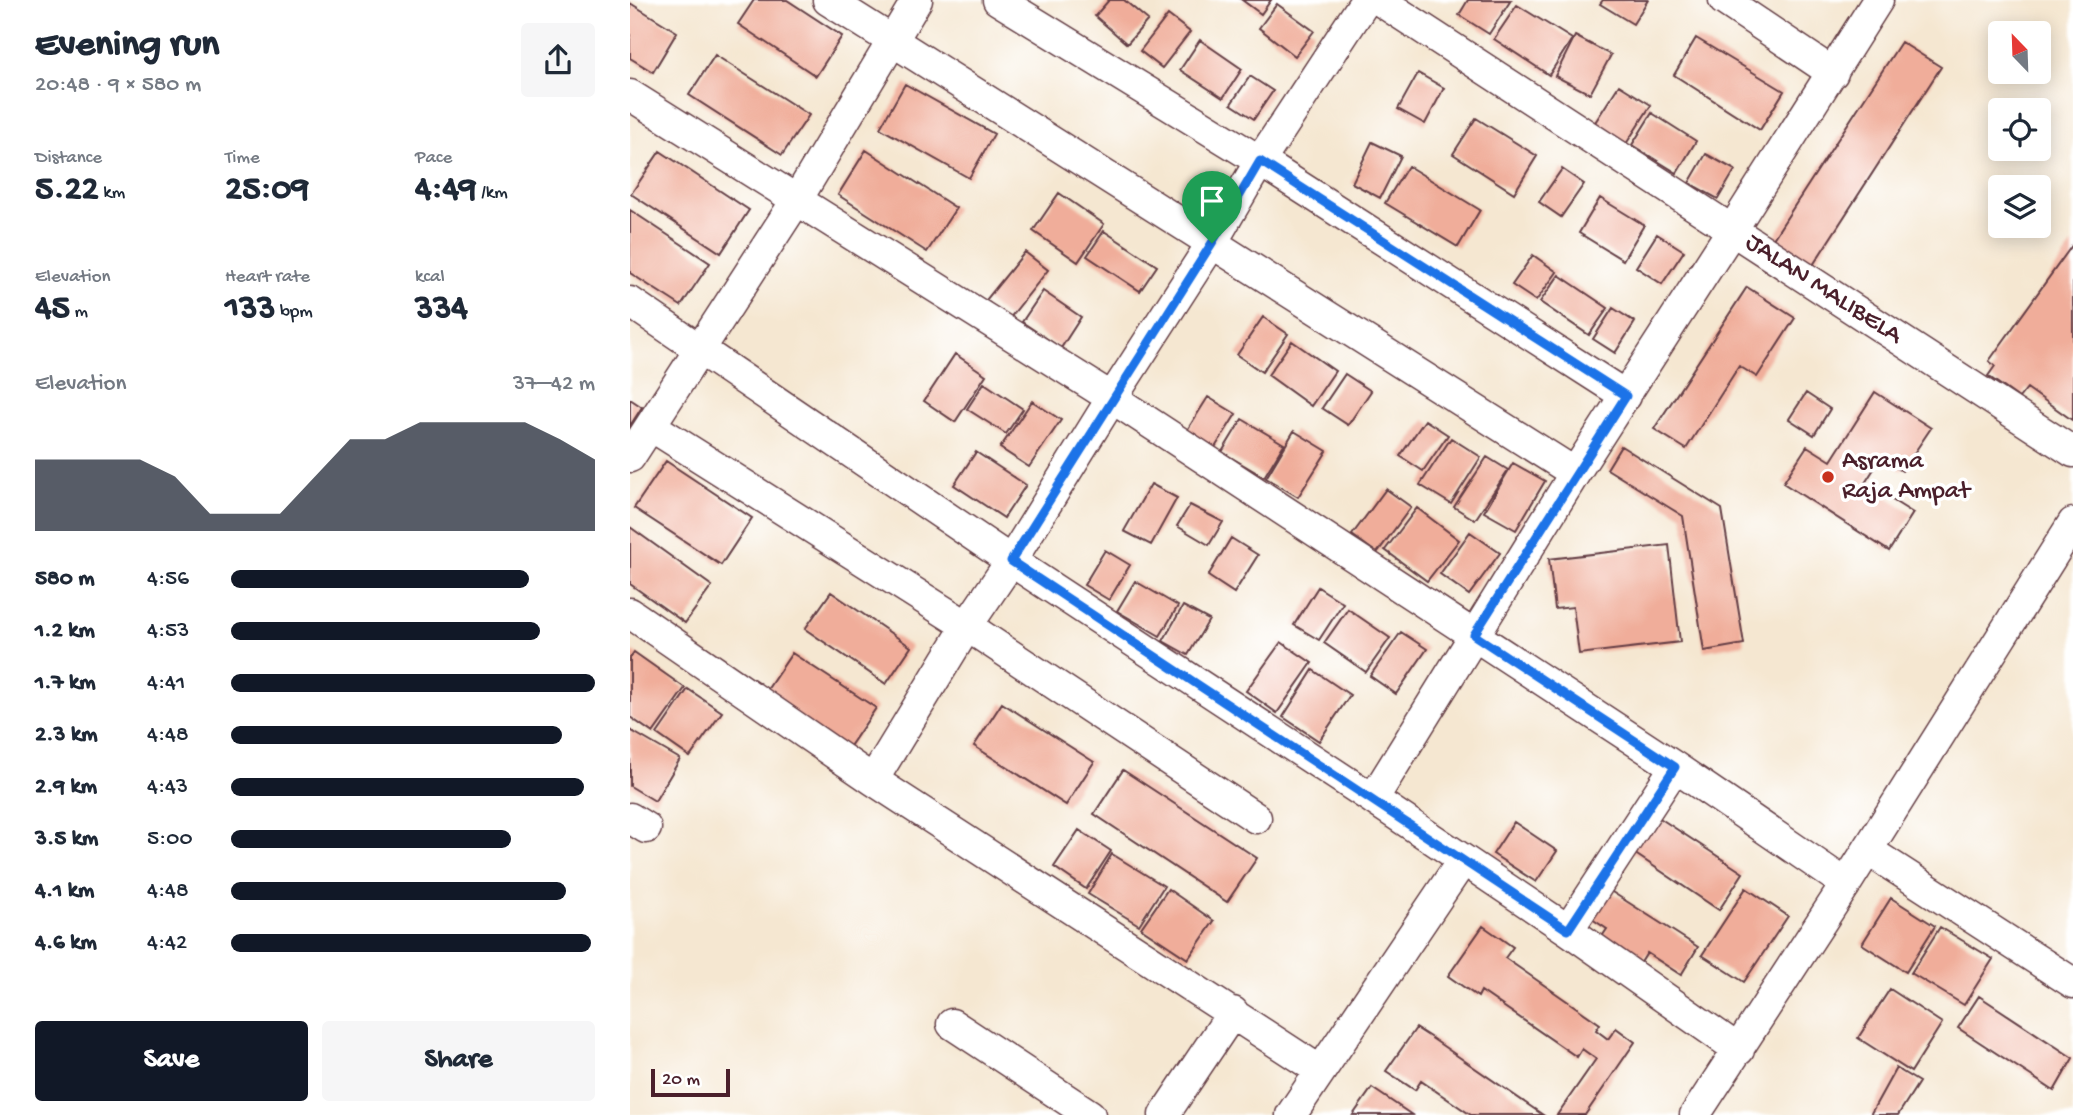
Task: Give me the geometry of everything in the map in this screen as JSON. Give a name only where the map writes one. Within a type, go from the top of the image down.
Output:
[{"type":"street","points":[[828,0],[1575,473]]},
{"type":"street","points":[[630,457],[798,198],[917,0]]},
{"type":"street","points":[[998,0],[1260,161],[1626,396]]},
{"type":"street","points":[[873,780],[967,626],[1212,243],[1260,161],[1366,0]]},
{"type":"street","points":[[1373,799],[1575,473],[1732,230],[1379,0]]},
{"type":"street","points":[[1724,0],[1833,73]]},
{"type":"street","name":"JALAN MALIBELA","points":[[1865,5],[1833,73],[1732,230],[2073,452]]},
{"type":"street","points":[[630,94],[1112,398],[1675,767],[1846,884]]},
{"type":"street","points":[[630,302],[1011,561],[1568,930],[1740,1050]]},
{"type":"street","points":[[651,426],[967,626],[1256,818]]},
{"type":"street","points":[[1695,1115],[1869,851],[2073,523]]},
{"type":"street","points":[[630,613],[873,780],[1319,1070]]},
{"type":"street","points":[[1568,930],[1675,767]]},
{"type":"street","points":[[1869,851],[2073,983]]},
{"type":"street","points":[[1291,1115],[1463,860]]},
{"type":"street","points":[[1164,1115],[1233,1012]]},
{"type":"street","points":[[953,1024],[1090,1115]]},
{"type":"building","points":[[754,0],[787,0],[842,36],[816,76],[738,24]]},
{"type":"building","points":[[1109,0],[1124,0],[1148,20],[1127,44],[1095,16]]},
{"type":"building","points":[[1242,0],[1271,0],[1261,14]]},
{"type":"building","points":[[1468,0],[1511,0],[1489,34],[1459,15]]},
{"type":"building","points":[[1603,0],[1648,0],[1633,24],[1600,4]]},
{"type":"building","points":[[630,3],[677,32],[653,72],[630,58]]},
{"type":"building","points":[[1277,4],[1314,31],[1295,56],[1259,28]]},
{"type":"building","points":[[1517,5],[1572,39],[1549,75],[1494,39]]},
{"type":"building","points":[[1168,15],[1190,32],[1162,68],[1140,51]]},
{"type":"building","points":[[1575,36],[1611,55],[1590,94],[1555,76]]},
{"type":"building","points":[[1696,38],[1784,91],[1760,130],[1674,75]]},
{"type":"building","points":[[1200,40],[1242,69],[1223,98],[1180,70]]},
{"type":"building","points":[[1901,42],[1941,67],[1813,265],[1773,239]]},
{"type":"building","points":[[715,55],[809,115],[782,155],[689,95]]},
{"type":"building","points":[[1418,73],[1444,88],[1425,124],[1398,109]]},
{"type":"building","points":[[1250,76],[1273,91],[1254,119],[1231,104]]},
{"type":"building","points":[[905,84],[994,134],[969,178],[880,128]]},
{"type":"building","points":[[1619,85],[1651,105],[1626,144],[1594,124]]},
{"type":"building","points":[[1652,113],[1696,141],[1677,173],[1632,145]]},
{"type":"building","points":[[1476,118],[1537,156],[1514,193],[1453,154]]},
{"type":"building","points":[[1372,142],[1401,156],[1380,198],[1352,183]]},
{"type":"building","points":[[866,150],[956,208],[927,252],[838,195]]},
{"type":"building","points":[[660,151],[749,210],[721,253],[631,194]]},
{"type":"building","points":[[1706,154],[1735,170],[1718,199],[1689,183]]},
{"type":"building","points":[[1408,166],[1480,210],[1458,247],[1385,203]]},
{"type":"building","points":[[1562,169],[1584,184],[1561,217],[1539,202]]},
{"type":"building","points":[[1059,193],[1104,224],[1078,262],[1033,231]]},
{"type":"building","points":[[1600,198],[1644,225],[1623,260],[1579,233]]},
{"type":"building","points":[[630,210],[710,263],[681,306],[630,273]]},
{"type":"building","points":[[1104,231],[1157,266],[1140,291],[1087,256]]},
{"type":"building","points":[[1657,234],[1684,251],[1662,284],[1636,267]]},
{"type":"building","points":[[2073,244],[2072,420],[2027,388],[2019,398],[1988,376],[1995,366],[1989,361]]},
{"type":"building","points":[[1025,252],[1048,270],[1009,319],[986,300]]},
{"type":"building","points":[[1533,255],[1557,272],[1536,301],[1512,285]]},
{"type":"building","points":[[1559,275],[1608,308],[1589,335],[1540,302]]},
{"type":"building","points":[[1747,287],[1795,318],[1757,377],[1739,366],[1686,449],[1654,429]]},
{"type":"building","points":[[1043,291],[1081,317],[1061,348],[1022,322]]},
{"type":"building","points":[[1613,308],[1635,322],[1615,353],[1593,339]]},
{"type":"building","points":[[1263,317],[1288,334],[1262,372],[1237,355]]},
{"type":"building","points":[[1292,341],[1335,371],[1311,406],[1268,375]]},
{"type":"building","points":[[955,354],[986,375],[955,422],[924,401]]},
{"type":"building","points":[[1345,374],[1371,391],[1348,425],[1322,408]]},
{"type":"building","points":[[984,383],[1023,409],[1006,434],[967,409]]},
{"type":"building","name":"Asrama Raja Ampat","points":[[1875,392],[1931,428],[1902,471],[1881,458],[1865,483],[1913,513],[1889,551],[1783,483],[1807,446],[1831,461]]},
{"type":"building","points":[[1806,393],[1830,409],[1814,435],[1789,419]]},
{"type":"building","points":[[1208,397],[1236,414],[1214,449],[1186,432]]},
{"type":"building","points":[[630,399],[642,407],[630,426]]},
{"type":"building","points":[[1032,401],[1061,420],[1029,467],[1000,448]]},
{"type":"building","points":[[1242,419],[1284,444],[1264,477],[1222,452]]},
{"type":"building","points":[[1425,420],[1448,435],[1423,471],[1400,456]]},
{"type":"building","points":[[1294,431],[1327,451],[1298,497],[1266,478]]},
{"type":"building","points":[[1451,438],[1481,457],[1451,504],[1420,485]]},
{"type":"building","points":[[1621,446],[1722,509],[1744,644],[1704,651],[1683,516],[1607,469]]},
{"type":"building","points":[[976,452],[1026,485],[1004,518],[954,485]]},
{"type":"building","points":[[1487,457],[1508,470],[1475,520],[1454,507]]},
{"type":"building","points":[[666,461],[752,518],[721,565],[634,508]]},
{"type":"building","points":[[1513,463],[1545,481],[1516,530],[1484,512]]},
{"type":"building","points":[[1151,484],[1177,498],[1151,545],[1124,531]]},
{"type":"building","points":[[1386,489],[1411,507],[1377,553],[1352,535]]},
{"type":"building","points":[[1190,505],[1223,522],[1209,545],[1177,526]]},
{"type":"building","points":[[1417,508],[1459,540],[1427,581],[1385,550]]},
{"type":"building","points":[[630,527],[712,586],[685,623],[630,584]]},
{"type":"building","points":[[1470,532],[1500,553],[1469,595],[1440,574]]},
{"type":"building","points":[[1231,538],[1258,555],[1234,593],[1208,576]]},
{"type":"building","points":[[1669,545],[1680,642],[1579,654],[1573,607],[1555,609],[1549,559]]},
{"type":"building","points":[[1105,550],[1130,565],[1109,600],[1084,585]]},
{"type":"building","points":[[1135,581],[1178,606],[1160,636],[1117,611]]},
{"type":"building","points":[[1318,587],[1343,603],[1319,640],[1294,625]]},
{"type":"building","points":[[831,592],[911,647],[886,684],[805,629]]},
{"type":"building","points":[[1183,606],[1209,620],[1188,655],[1163,641]]},
{"type":"building","points":[[1348,609],[1390,638],[1366,672],[1324,643]]},
{"type":"building","points":[[1401,632],[1427,649],[1396,694],[1370,676]]},
{"type":"building","points":[[1281,642],[1312,663],[1277,713],[1246,691]]},
{"type":"building","points":[[634,652],[685,688],[653,733],[630,717],[630,658]]},
{"type":"building","points":[[792,653],[876,708],[846,752],[763,696]]},
{"type":"building","points":[[1313,670],[1350,695],[1319,741],[1283,717]]},
{"type":"building","points":[[688,689],[722,712],[690,757],[657,734]]},
{"type":"building","points":[[1002,703],[1094,762],[1066,805],[974,746]]},
{"type":"building","points":[[630,730],[680,759],[655,801],[630,786]]},
{"type":"building","points":[[1123,770],[1257,858],[1227,902],[1094,814]]},
{"type":"building","points":[[1649,811],[1743,873],[1719,910],[1625,847]]},
{"type":"building","points":[[1514,822],[1557,851],[1536,882],[1493,854]]},
{"type":"building","points":[[1079,830],[1111,851],[1086,889],[1054,867]]},
{"type":"building","points":[[1112,854],[1164,886],[1139,925],[1088,894]]},
{"type":"building","points":[[1601,885],[1698,947],[1681,975],[1647,953],[1635,972],[1595,947],[1607,929],[1583,913]]},
{"type":"building","points":[[1746,888],[1788,916],[1744,982],[1702,955]]},
{"type":"building","points":[[1168,889],[1214,921],[1188,959],[1141,928]]},
{"type":"building","points":[[1891,898],[1935,926],[1906,972],[1862,944]]},
{"type":"building","points":[[1483,926],[1513,947],[1505,958],[1600,1024],[1596,1030],[1608,1039],[1616,1028],[1635,1042],[1585,1115],[1557,1115],[1596,1059],[1582,1049],[1577,1057],[1481,991],[1478,997],[1448,976]]},
{"type":"building","points":[[1940,927],[1993,959],[1964,1005],[1911,973]]},
{"type":"building","points":[[1890,989],[1942,1023],[1911,1072],[1858,1038]]},
{"type":"building","points":[[1979,996],[2073,1058],[2054,1091],[1958,1028]]},
{"type":"building","points":[[1416,1028],[1543,1115],[1471,1115],[1421,1081],[1415,1090],[1386,1071]]},
{"type":"building","points":[[1896,1068],[1919,1082],[1898,1115],[1870,1115]]},
{"type":"building","points":[[1372,1088],[1412,1115],[1353,1115]]},
{"type":"place","name":"Asrama Raja Ampat","points":[[1828,477]]},
{"type":"route","points":[[1260,161],[1626,396],[1474,635],[1675,767],[1568,930],[1011,561],[1212,243],[1260,161]]}]
